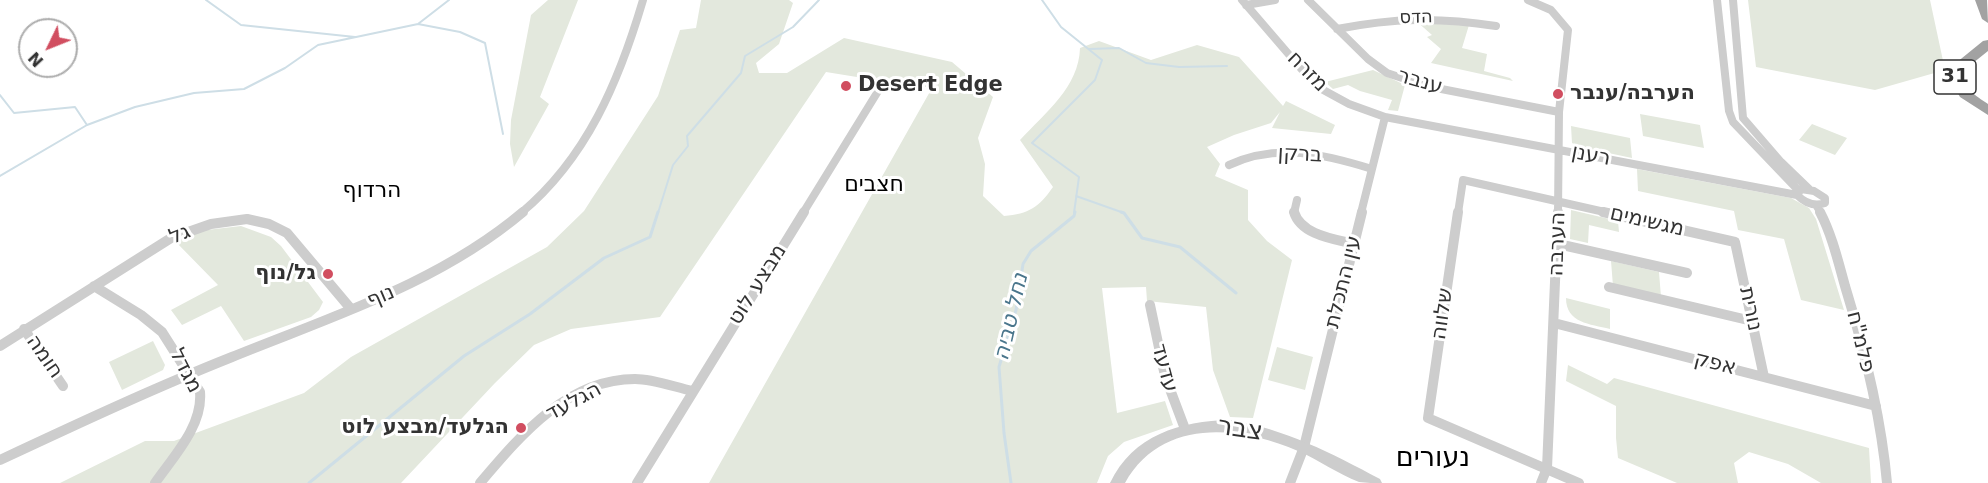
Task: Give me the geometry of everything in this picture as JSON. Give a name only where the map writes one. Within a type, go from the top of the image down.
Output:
[{"type":"highway","points":[[1981,0],[1988,19]]},
{"type":"highway","name":"31","points":[[1988,44],[1956,70],[1955,79],[1956,85],[1966,95],[1988,111]]},
{"type":"street","name":"נוף","points":[[0,460],[190,374],[424,277],[496,234],[550,186],[581,145],[617,78],[643,0]]},
{"type":"street","points":[[1243,2],[1275,0]]},
{"type":"street","name":"ענבר","points":[[1308,0],[1376,66],[1398,77],[1426,86],[1559,112]]},
{"type":"street","name":"הערבה","points":[[1528,0],[1551,10],[1568,30],[1559,112],[1558,244],[1547,468],[1541,483]]},
{"type":"street","points":[[1717,0],[1729,111],[1733,123],[1806,202],[1816,205]]},
{"type":"street","points":[[1733,0],[1743,117],[1781,162],[1809,189]]},
{"type":"street","name":"מזרח","points":[[1243,2],[1317,86],[1340,101],[1385,117]]},
{"type":"street","name":"הדס","points":[[1337,29],[1415,17],[1452,19],[1496,26]]},
{"type":"street","name":"מבצע לוט","points":[[637,483],[880,88]]},
{"type":"street","name":"רענן","points":[[1385,117],[1797,192]]},
{"type":"street","name":"עין התכלת","points":[[1290,483],[1304,447],[1385,117]]},
{"type":"street","name":"ברקן","points":[[1229,165],[1249,156],[1289,152],[1332,156],[1372,168]]},
{"type":"street","name":"שלווה","points":[[1547,468],[1428,418],[1463,180],[1559,202]]},
{"type":"street","points":[[1797,192],[1809,189]]},
{"type":"street","name":"פלמ\"ח","points":[[1809,189],[1825,198],[1826,203],[1816,205],[1827,228],[1849,298],[1876,406],[1886,458],[1887,483]]},
{"type":"street","points":[[1297,200],[1294,214],[1304,228],[1354,244]]},
{"type":"street","name":"מגשימים","points":[[1559,202],[1735,242]]},
{"type":"street","name":"גל","points":[[0,346],[135,258],[186,231],[212,224],[247,219],[269,224],[287,232],[351,309]]},
{"type":"street","name":"נורית","points":[[1735,242],[1764,377]]},
{"type":"street","points":[[1558,244],[1687,273]]},
{"type":"street","name":"מגדל","points":[[94,286],[141,315],[162,332],[200,392],[201,403],[194,424],[155,483]]},
{"type":"street","points":[[1609,287],[1752,321]]},
{"type":"street","name":"עדעד","points":[[1150,305],[1165,376],[1185,429]]},
{"type":"street","name":"אפק","points":[[1554,323],[1876,406]]},
{"type":"street","name":"חומה","points":[[24,329],[63,386]]},
{"type":"street","name":"הגלעד","points":[[480,483],[534,424],[550,411],[584,391],[616,381],[635,379],[693,391]]},
{"type":"street","name":"צבר","points":[[1117,483],[1127,465],[1151,443],[1185,429],[1231,424],[1254,429],[1304,447],[1375,483]]},
{"type":"street","points":[[1547,468],[1579,483]]},
{"type":"shaded area","points":[[548,0],[578,0],[540,97],[549,104],[514,167],[510,144],[511,120],[531,15]]},
{"type":"shaded area","points":[[701,0],[789,0],[793,3],[779,44],[756,63],[759,73],[787,73],[844,38],[952,62],[993,97],[978,138],[985,164],[983,196],[1004,216],[1033,208],[1053,187],[1020,140],[1050,109],[1067,87],[1074,75],[1080,48],[1099,41],[1151,60],[1197,45],[1239,57],[1283,106],[1286,101],[1335,125],[1331,134],[1272,128],[1280,112],[1271,123],[1207,147],[1220,164],[1215,176],[1248,190],[1248,220],[1267,241],[1292,260],[1253,418],[1230,417],[1213,370],[1206,307],[1147,301],[1146,287],[1102,288],[1117,413],[1165,401],[1173,425],[1124,442],[1108,456],[1097,483],[709,483],[932,88],[895,82],[885,85],[868,83],[863,78],[826,72],[660,317],[571,329],[534,345],[401,483],[60,483],[145,441],[174,441],[304,393],[351,357],[547,247],[584,211],[658,96],[680,30],[696,28]]},
{"type":"shaded area","points":[[1748,0],[1930,0],[1945,70],[1875,90],[1756,67]]},
{"type":"shaded area","points":[[1415,20],[1469,25],[1462,48],[1487,54],[1484,71],[1510,78],[1513,81],[1431,63],[1441,49],[1427,37],[1432,35]]},
{"type":"shaded area","points":[[1373,70],[1405,85],[1398,111],[1388,110],[1392,100],[1360,91],[1348,85],[1333,89],[1325,82]]},
{"type":"shaded area","points":[[1640,114],[1700,125],[1704,148],[1643,136]]},
{"type":"shaded area","points":[[1812,124],[1847,138],[1835,155],[1799,140]]},
{"type":"shaded area","points":[[1571,126],[1630,138],[1632,158],[1580,147],[1572,143]]},
{"type":"shaded area","points":[[1637,169],[1791,198],[1809,208],[1816,219],[1844,310],[1801,300],[1784,239],[1738,230],[1734,211],[1638,191]]},
{"type":"shaded area","points":[[1571,210],[1618,221],[1619,232],[1589,225],[1588,243],[1570,239]]},
{"type":"shaded area","points":[[241,226],[271,237],[281,246],[323,302],[319,310],[311,317],[244,341],[221,306],[182,325],[171,310],[218,285],[174,240],[198,231]]},
{"type":"shaded area","points":[[1611,261],[1659,272],[1661,297],[1613,286]]},
{"type":"shaded area","points":[[1566,298],[1610,309],[1610,329],[1580,321],[1570,313]]},
{"type":"shaded area","points":[[153,341],[165,365],[163,370],[122,390],[109,362]]},
{"type":"shaded area","points":[[1277,347],[1313,357],[1305,390],[1268,380]]},
{"type":"shaded area","points":[[1568,365],[1607,384],[1614,378],[1869,448],[1871,483],[1821,483],[1788,464],[1749,452],[1734,463],[1738,483],[1677,483],[1618,458],[1616,406],[1566,381]]},
{"type":"waterway","points":[[206,0],[241,25],[355,37]]},
{"type":"waterway","points":[[418,24],[449,0]]},
{"type":"waterway","points":[[658,213],[673,165],[688,146],[687,136],[741,73],[745,56],[793,27],[819,0]]},
{"type":"waterway","name":"נחל טביה","points":[[1042,0],[1061,27],[1102,60],[1095,80],[1032,143],[1079,177],[1076,196]]},
{"type":"waterway","points":[[87,125],[135,107],[194,93],[244,89],[285,68],[318,45],[418,24]]},
{"type":"waterway","points":[[418,24],[460,32],[485,43],[503,134]]},
{"type":"waterway","points":[[1089,49],[1119,48],[1146,63],[1179,67],[1227,66]]},
{"type":"waterway","points":[[0,95],[14,113],[75,107],[87,125]]},
{"type":"waterway","points":[[0,176],[87,125]]},
{"type":"waterway","name":"נחל טביה","points":[[1074,213],[1076,196]]},
{"type":"waterway","points":[[1076,196],[1124,213]]},
{"type":"waterway","points":[[309,483],[464,356],[530,314],[604,258],[650,237],[658,212]]},
{"type":"waterway","name":"נחל טביה","points":[[1011,483],[1004,433],[999,367],[1016,310],[1023,264],[1031,251],[1074,216],[1075,212]]},
{"type":"waterway","points":[[1124,213],[1142,238],[1180,247],[1236,293]]},
{"type":"place","name":"Desert Edge","points":[[846,86]]},
{"type":"place","name":"הערבה/ענבר","points":[[1558,94]]},
{"type":"place","name":"גל/נוף","points":[[328,274]]},
{"type":"place","name":"הגלעד/מבצע לוט","points":[[521,428]]},
{"type":"district","name":"חצבים","points":[[874,185]]},
{"type":"district","name":"הרדוף","points":[[372,191]]},
{"type":"district","name":"נעורים","points":[[1433,459]]}]
